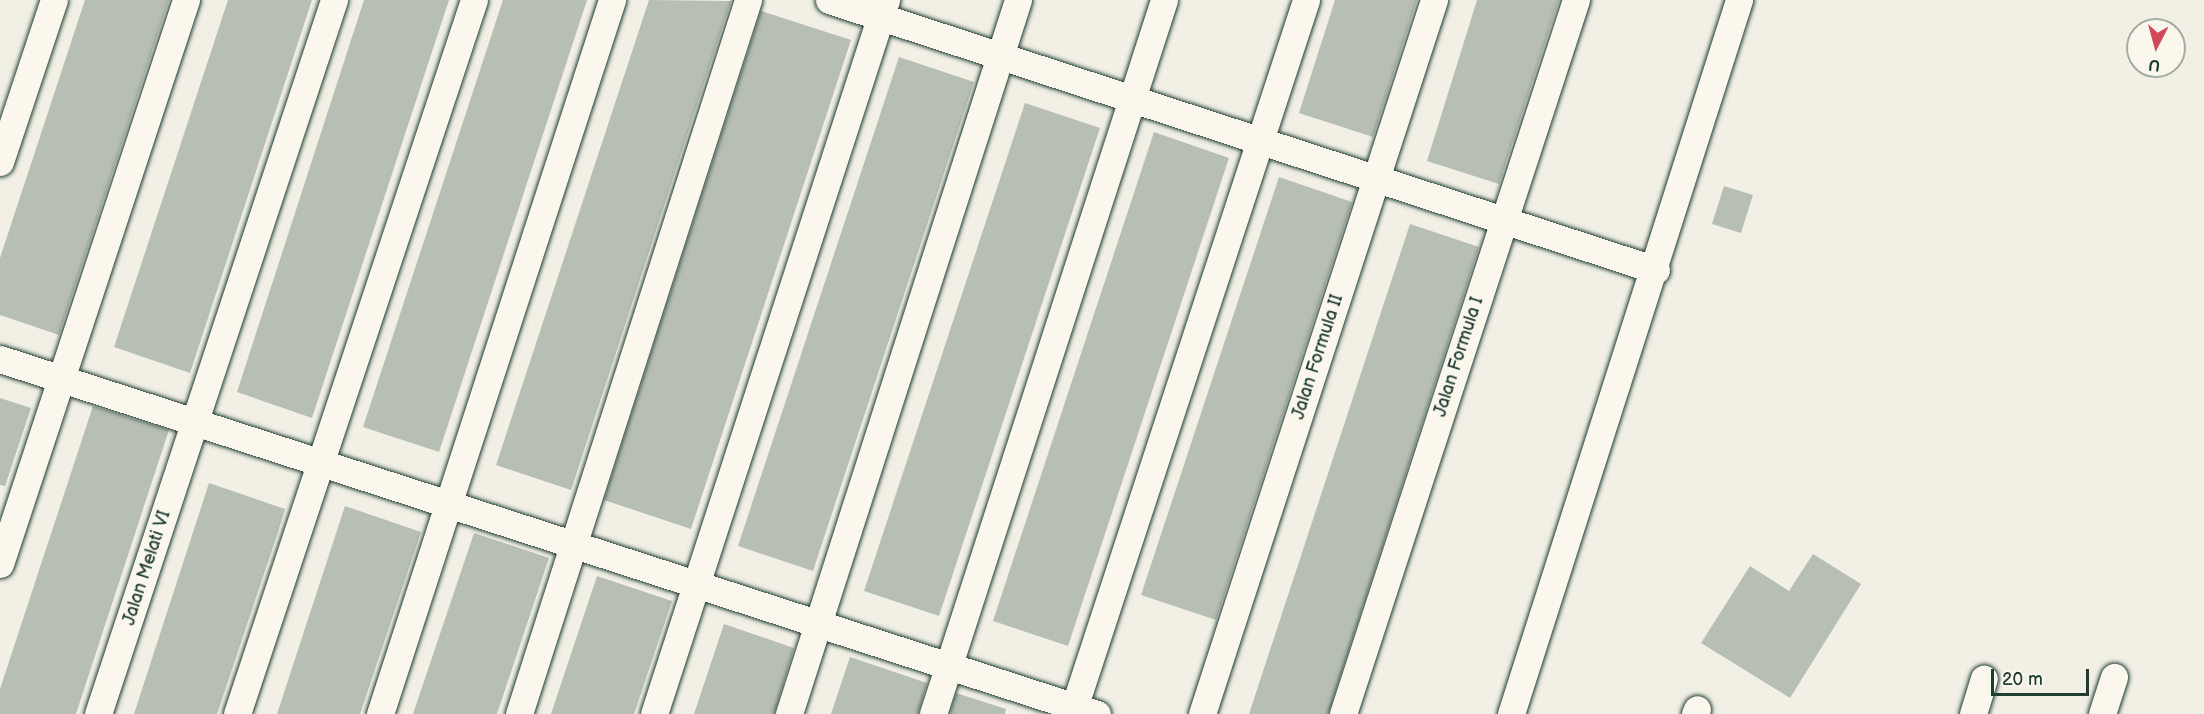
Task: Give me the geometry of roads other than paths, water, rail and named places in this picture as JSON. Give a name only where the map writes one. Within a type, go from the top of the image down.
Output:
[{"type":"street","points":[[0,162],[54,0]]},
{"type":"street","points":[[0,564],[186,0]]},
{"type":"street","name":"Jalan Melati VI","points":[[98,714],[334,0]]},
{"type":"street","points":[[237,714],[474,0]]},
{"type":"street","points":[[380,714],[612,0]]},
{"type":"street","points":[[519,714],[748,0]]},
{"type":"street","points":[[829,0],[883,8],[1000,55],[1656,270]]},
{"type":"street","points":[[789,714],[1018,0]]},
{"type":"street","points":[[933,714],[1164,0]]},
{"type":"street","points":[[0,359],[819,623],[1081,712],[1306,0]]},
{"type":"street","name":"Jalan Formula II","points":[[1202,714],[1434,0]]},
{"type":"street","name":"Jalan Formula I","points":[[1343,714],[1576,0]]},
{"type":"street","points":[[1511,714],[1656,270],[1739,0]]},
{"type":"street","points":[[654,714],[883,8]]},
{"type":"street","points":[[2102,714],[2114,677]]},
{"type":"street","points":[[1972,714],[1984,679]]}]
